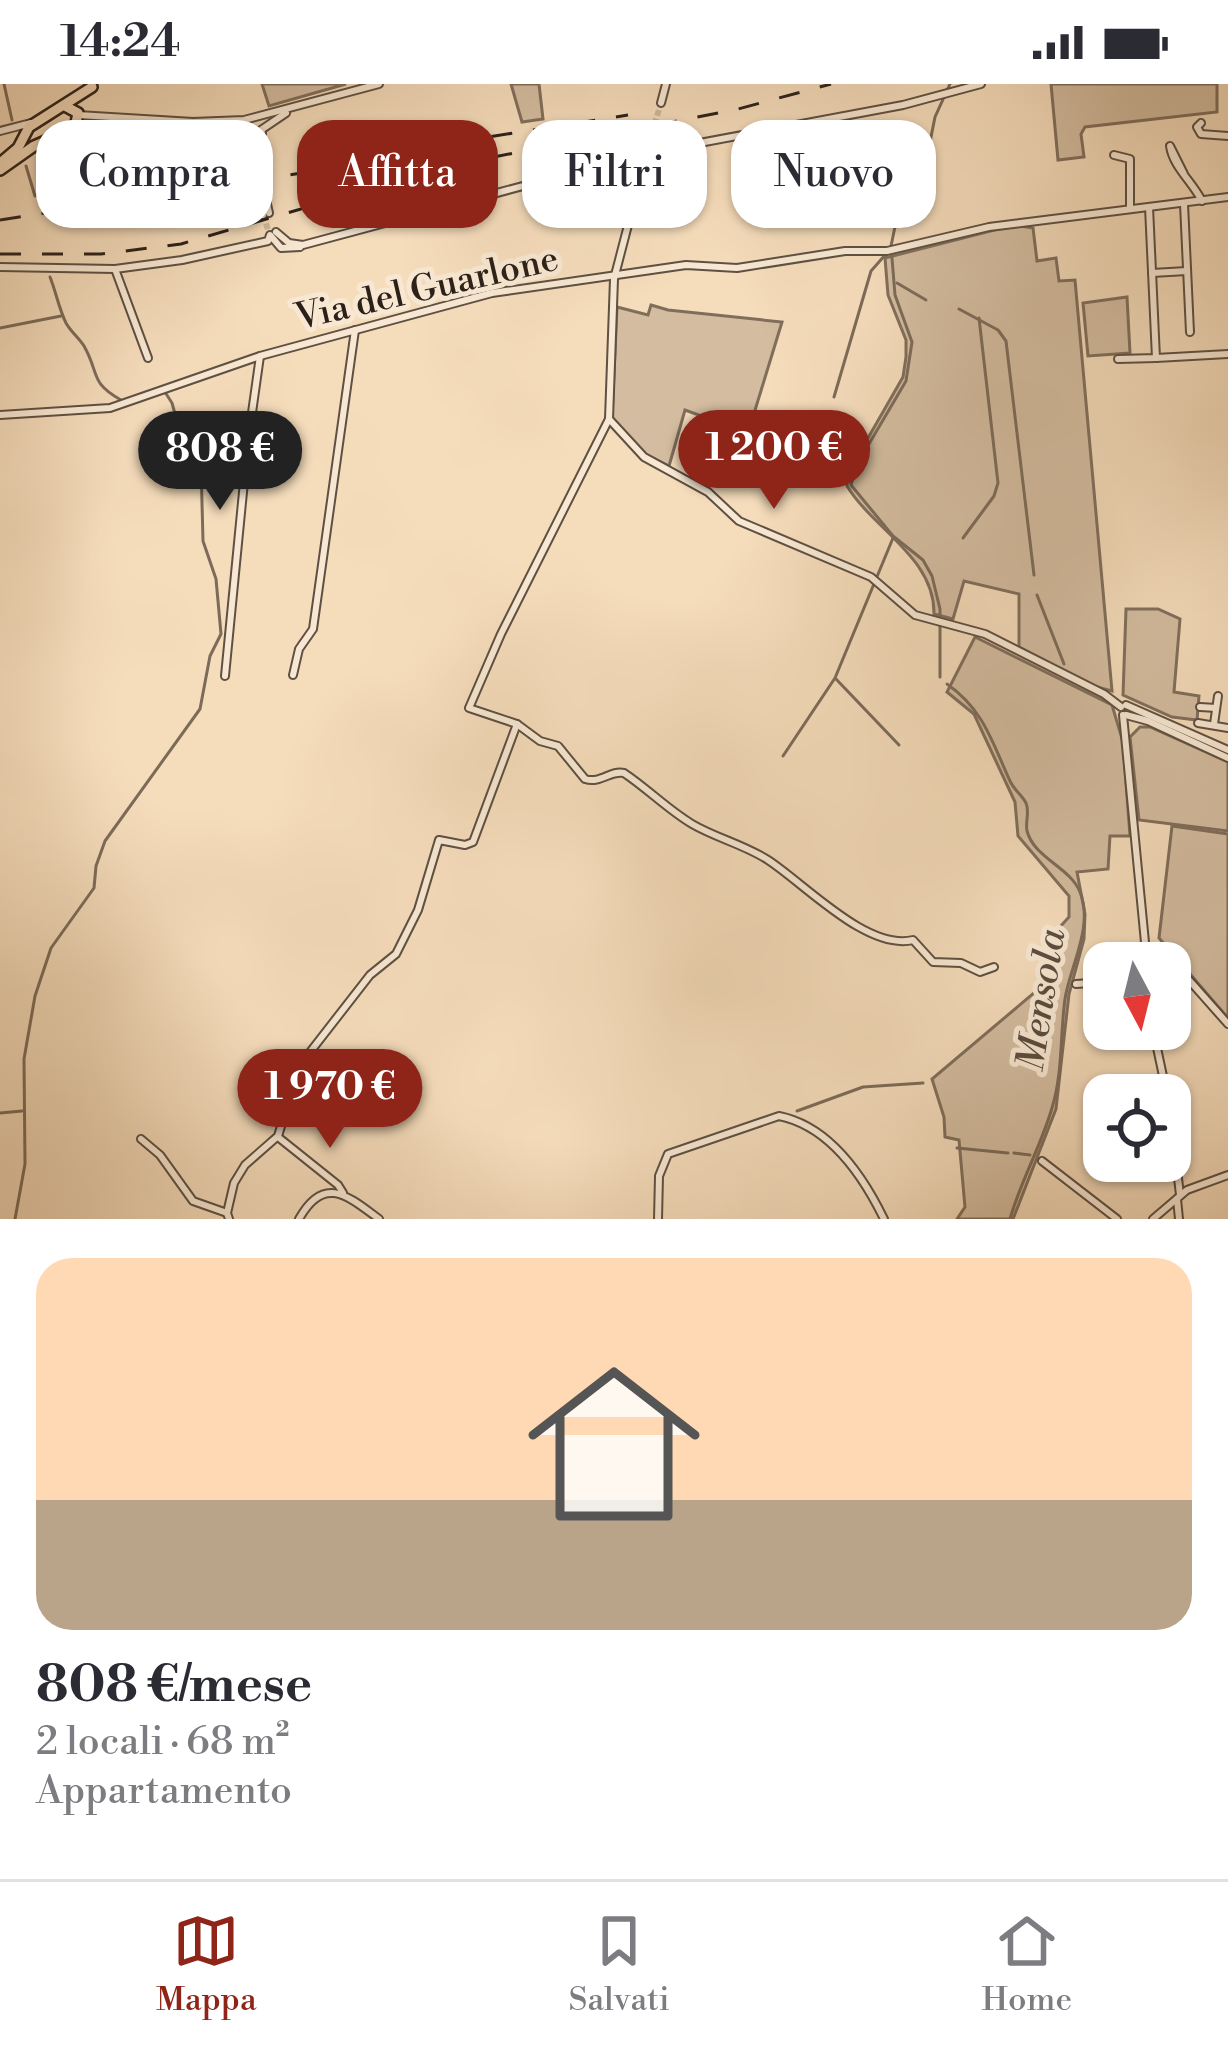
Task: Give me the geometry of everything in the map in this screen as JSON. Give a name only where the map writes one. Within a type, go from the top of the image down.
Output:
[{"type":"main road","points":[[0,166],[34,122],[73,111],[94,86]]},
{"type":"main road","points":[[73,111],[77,120]]},
{"type":"main road","points":[[0,166],[34,146],[23,138]]},
{"type":"street","points":[[244,120],[379,84]]},
{"type":"street","points":[[661,103],[666,84]]},
{"type":"street","points":[[707,141],[981,84]]},
{"type":"street","points":[[273,123],[294,107]]},
{"type":"street","points":[[73,111],[143,120]]},
{"type":"street","points":[[3,130],[34,122]]},
{"type":"street","points":[[1201,123],[1197,127],[1201,134],[1228,136]]},
{"type":"street","points":[[3,130],[23,138]]},
{"type":"street","points":[[1114,155],[1130,159],[1130,209]]},
{"type":"street","points":[[1184,174],[1202,200]]},
{"type":"street","points":[[239,245],[303,244],[522,186]]},
{"type":"street","name":"Via del Guarlone","points":[[0,415],[110,408],[260,356],[492,293],[686,265],[737,268],[841,251],[891,251],[989,227],[1228,197]]},
{"type":"street","points":[[1184,203],[1190,332]]},
{"type":"street","points":[[1149,207],[1156,358]]},
{"type":"street","points":[[627,228],[614,279],[609,419],[471,701],[471,710],[517,724],[540,742],[558,746],[585,778],[598,781],[624,773],[677,815],[765,858],[847,919],[884,938],[900,943],[913,940],[933,962],[961,963],[980,972],[994,967]]},
{"type":"street","points":[[0,267],[115,269],[268,241],[273,234],[282,244]]},
{"type":"street","points":[[115,269],[148,358]]},
{"type":"street","points":[[1153,272],[1187,271]]},
{"type":"street","points":[[293,675],[298,649],[314,629],[355,330]]},
{"type":"street","points":[[1118,359],[1228,354]]},
{"type":"street","points":[[225,676],[260,356]]},
{"type":"street","points":[[609,419],[644,457],[708,492],[740,521],[871,577],[910,613],[985,634],[1104,694],[1124,710],[1228,754]]},
{"type":"street","points":[[1214,724],[1218,696]]},
{"type":"street","points":[[1200,707],[1216,708]]},
{"type":"street","points":[[1124,710],[1145,942]]},
{"type":"street","points":[[1198,723],[1228,728]]},
{"type":"street","points":[[141,1139],[166,1162],[193,1201],[228,1216],[239,1173],[278,1136],[300,1065],[370,975],[396,954],[418,910],[440,840],[473,842],[517,724]]},
{"type":"street","points":[[1191,982],[1228,1024]]},
{"type":"street","points":[[1076,984],[1083,984]]},
{"type":"street","points":[[658,1219],[659,1176],[668,1154],[778,1116],[810,1128],[841,1155],[866,1181],[884,1219]]},
{"type":"street","points":[[278,1136],[379,1219]]},
{"type":"street","points":[[1042,1160],[1117,1219]]},
{"type":"street","points":[[1153,1219],[1178,1197],[1228,1175]]},
{"type":"street","points":[[1177,1182],[1179,1219]]},
{"type":"street","points":[[299,1219],[321,1194],[343,1193]]},
{"type":"shaded area","points":[[262,84],[346,84],[269,106]]},
{"type":"shaded area","points":[[511,84],[539,84],[543,119],[522,122]]},
{"type":"shaded area","points":[[1051,84],[1217,84],[1217,112],[1085,127],[1081,134],[1084,157],[1058,160]]},
{"type":"shaded area","points":[[1014,225],[1033,228],[1037,261],[1056,258],[1059,281],[1075,280],[1112,691],[1093,686],[1019,647],[1019,594],[964,581],[953,619],[934,614],[932,594],[914,560],[847,486],[848,473],[903,377],[906,340],[888,295],[885,258]]},
{"type":"shaded area","points":[[1127,297],[1130,353],[1088,356],[1083,303]]},
{"type":"shaded area","points":[[651,305],[782,322],[748,433],[685,410],[669,466],[643,453],[612,418],[617,307],[648,315]]},
{"type":"shaded area","points":[[1126,609],[1158,609],[1180,619],[1174,692],[1199,696],[1197,720],[1172,717],[1123,695]]},
{"type":"shaded area","points":[[975,637],[1112,705],[1123,742],[1130,836],[1110,836],[1108,869],[1077,872],[1084,939],[1069,994],[1056,1109],[1013,1219],[957,1219],[965,1207],[959,1140],[945,1137],[932,1079],[1041,987],[1059,928],[1069,917],[1069,896],[1018,836],[1015,802],[974,714],[947,692]]},
{"type":"shaded area","points":[[1140,727],[1150,727],[1228,762],[1228,831],[1139,820],[1130,737]]},
{"type":"shaded area","points":[[1172,826],[1228,834],[1228,1018],[1191,975],[1191,942],[1159,938]]},
{"type":"waterway","points":[[4,84],[12,120]]},
{"type":"waterway","name":"Mensola","points":[[940,677],[940,609],[932,576],[923,560],[893,536],[851,485],[856,466],[906,381],[912,342],[895,295],[891,246],[902,193],[929,147],[935,117],[950,84]]},
{"type":"waterway","points":[[26,166],[35,196]]},
{"type":"waterway","points":[[834,397],[871,271],[886,254]]},
{"type":"waterway","points":[[50,277],[66,323],[84,346],[99,382],[121,400]]},
{"type":"waterway","points":[[897,283],[926,300]]},
{"type":"waterway","points":[[959,309],[998,330],[1006,341],[1034,575]]},
{"type":"waterway","points":[[0,328],[61,316]]},
{"type":"waterway","points":[[963,538],[994,496],[998,483],[979,318]]},
{"type":"waterway","points":[[15,1219],[25,1164],[24,1059],[35,996],[51,948],[94,888],[105,841],[200,709],[210,656],[221,634],[216,579],[203,541],[201,464],[183,443],[163,389]]},
{"type":"waterway","points":[[783,756],[835,678],[893,538]]},
{"type":"waterway","points":[[1037,595],[1064,664]]},
{"type":"waterway","points":[[836,679],[899,745]]},
{"type":"waterway","name":"Mensola","points":[[947,684],[986,728],[1026,803],[1031,840],[1075,883],[1084,905],[1083,933],[1065,999],[1056,1094],[1010,1219]]},
{"type":"waterway","points":[[797,1111],[863,1087],[923,1083]]},
{"type":"waterway","points":[[0,1113],[22,1111]]},
{"type":"waterway","points":[[957,1148],[1008,1153]]},
{"type":"waterway","points":[[1014,1153],[1030,1155]]},
{"type":"tunnel","points":[[656,120],[661,103]]},
{"type":"tunnel","points":[[268,228],[270,235]]},
{"type":"railway","points":[[0,254],[101,254],[181,244],[448,166],[738,109],[831,84]]},
{"type":"railway","points":[[498,135],[628,115]]},
{"type":"railway","points":[[0,220],[297,174]]}]
